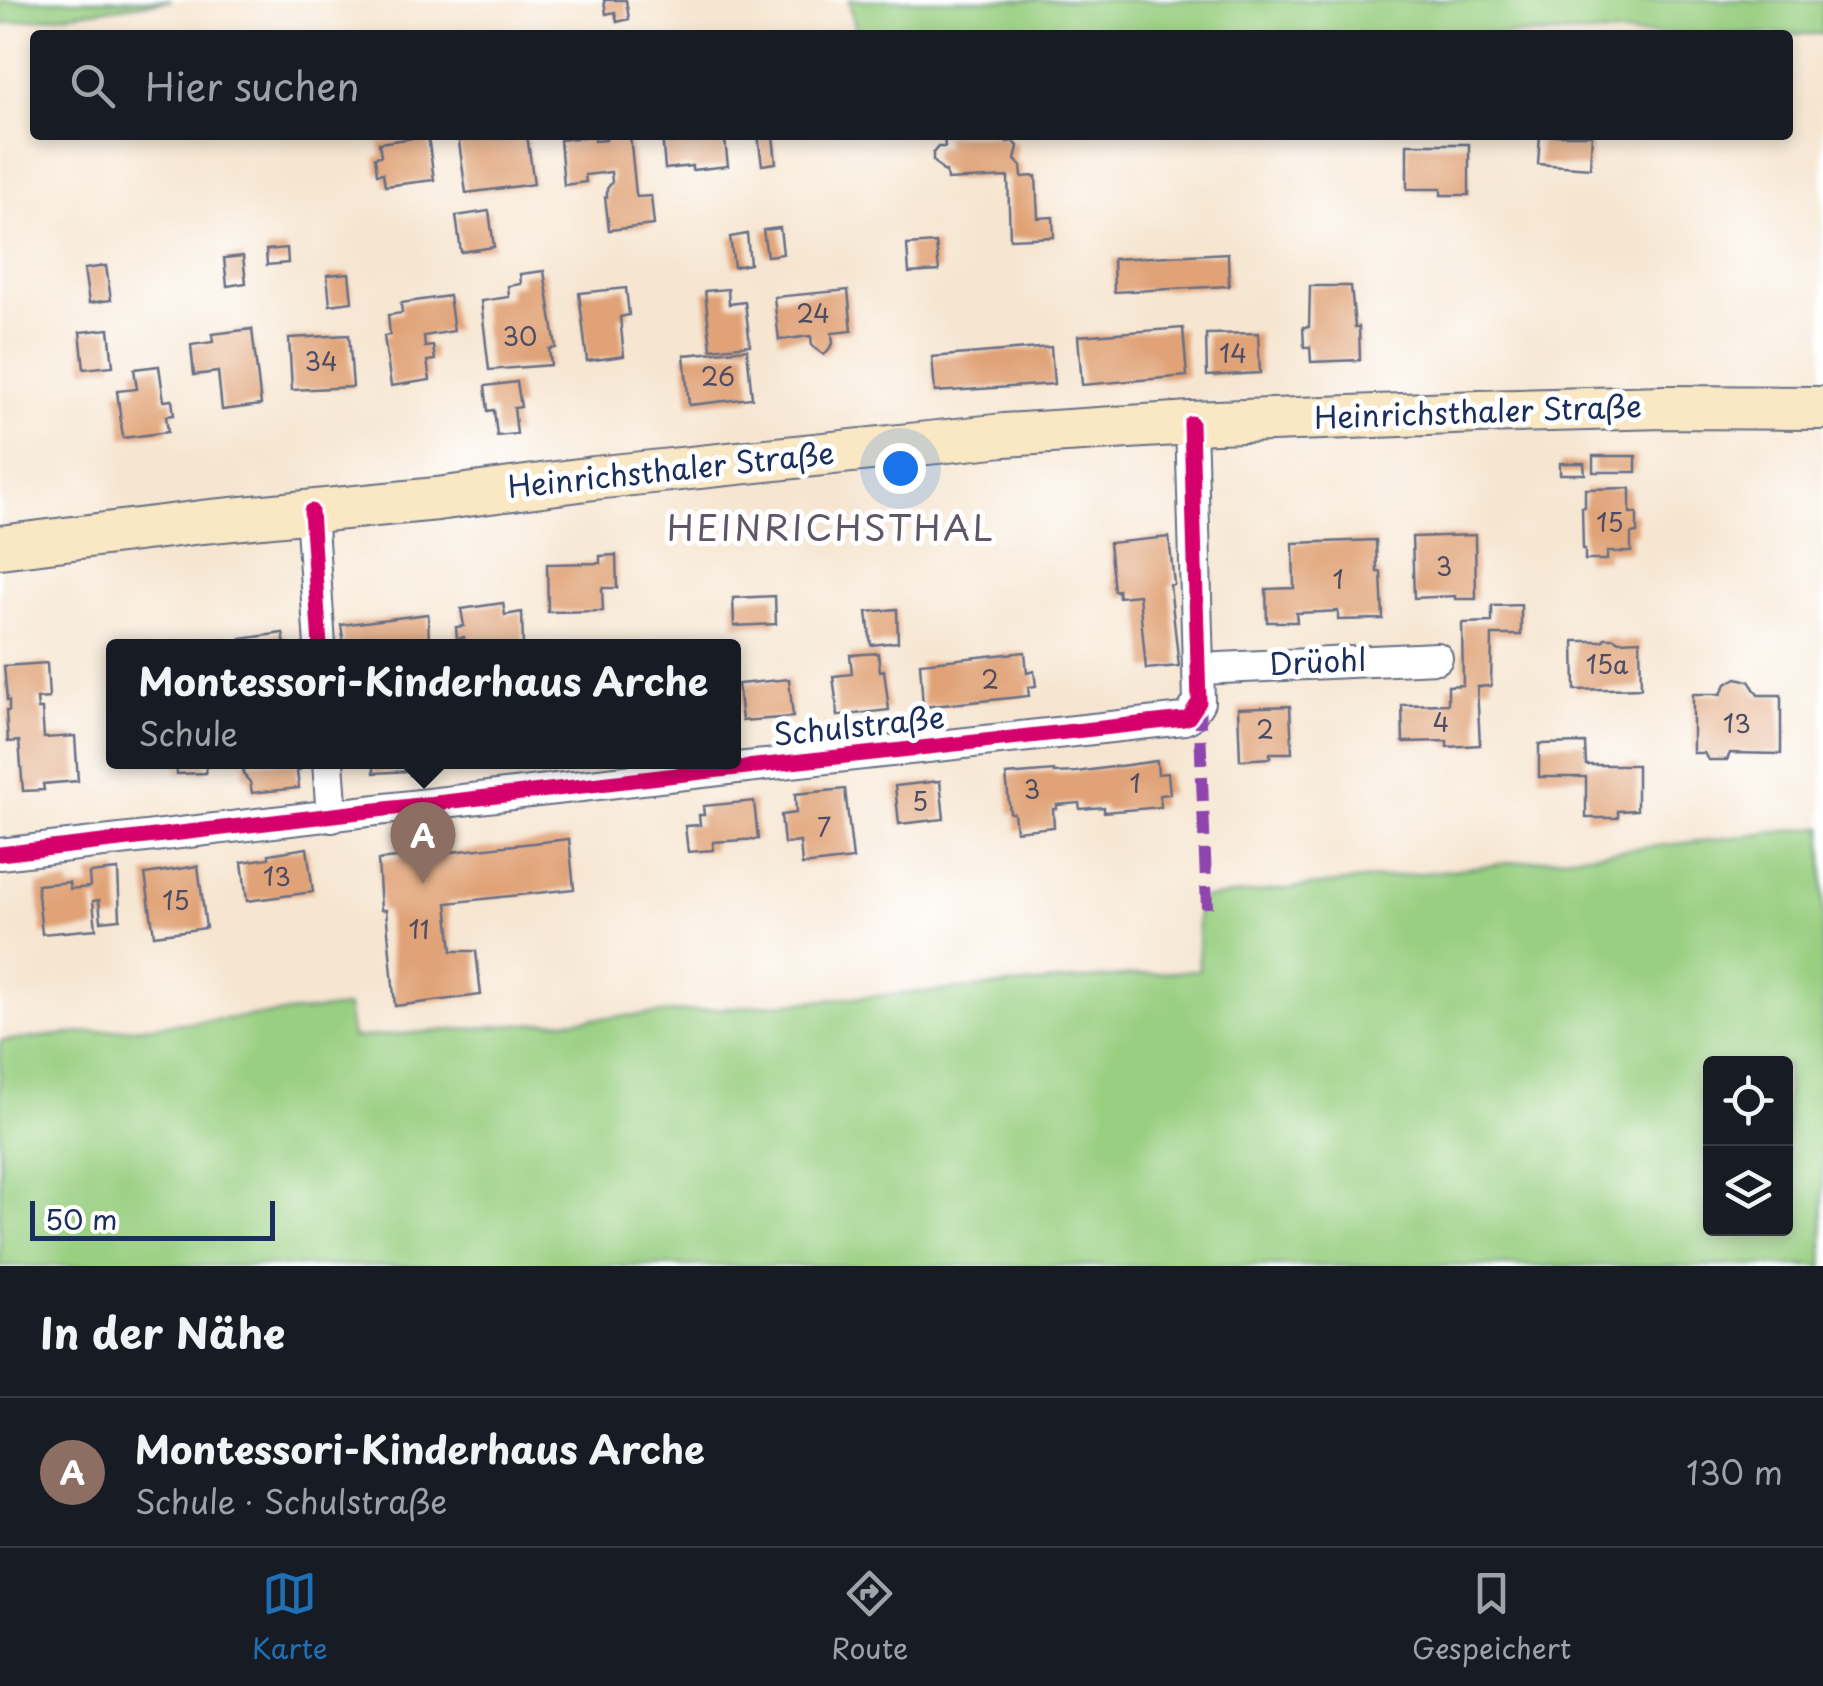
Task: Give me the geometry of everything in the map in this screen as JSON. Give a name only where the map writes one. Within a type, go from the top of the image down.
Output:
[{"type":"main road","name":"Heinrichsthaler Straße","points":[[0,547],[921,443],[1191,423],[1664,407],[1823,408]]},
{"type":"street","name":"Schulstraße","points":[[741,768],[1190,717],[1200,702],[1191,423]]},
{"type":"street","points":[[311,511],[320,639]]},
{"type":"street","name":"Drüohl","points":[[1199,669],[1437,658]]},
{"type":"street","points":[[329,769],[332,817]]},
{"type":"street","name":"Schulstraße","points":[[0,854],[728,769]]},
{"type":"green space","points":[[0,0],[171,0],[0,24]]},
{"type":"green space","points":[[849,0],[1823,0],[1823,34],[1793,34],[1793,30],[856,30]]},
{"type":"green space","points":[[1823,827],[1823,1266],[0,1266],[0,1041],[347,1007],[352,1038],[1199,970],[1197,899]]},
{"type":"building","points":[[604,0],[626,0],[629,19],[617,22],[615,12],[606,14]]},
{"type":"building","points":[[429,140],[434,180],[385,186],[383,173],[377,174],[375,157],[381,156],[379,143]]},
{"type":"building","points":[[459,140],[528,140],[534,184],[466,193]]},
{"type":"building","points":[[560,140],[631,140],[636,194],[651,196],[654,225],[609,230],[605,197],[612,182],[611,172],[585,175],[586,182],[564,185]]},
{"type":"building","points":[[662,140],[725,140],[728,166],[665,169]]},
{"type":"building","points":[[759,140],[774,140],[776,163],[762,165]]},
{"type":"building","points":[[944,140],[1013,141],[1018,146],[1015,160],[1021,166],[1022,177],[1036,176],[1038,218],[1053,217],[1054,237],[1010,239],[1008,177],[947,180],[946,171],[933,160],[938,147],[945,147]]},
{"type":"building","points":[[1540,140],[1592,140],[1590,168],[1538,164]]},
{"type":"building","points":[[1407,144],[1469,144],[1469,195],[1441,195],[1441,189],[1407,189]]},
{"type":"building","points":[[489,211],[494,247],[461,252],[456,216]]},
{"type":"building","points":[[780,228],[783,254],[767,256],[763,230]]},
{"type":"building","points":[[747,234],[750,264],[734,267],[730,237]]},
{"type":"building","points":[[936,243],[939,271],[909,273],[907,245]]},
{"type":"building","points":[[287,248],[288,263],[267,265],[266,250]]},
{"type":"building","points":[[1228,253],[1229,286],[1114,292],[1113,259]]},
{"type":"building","points":[[243,256],[246,283],[227,286],[224,258]]},
{"type":"building","points":[[106,266],[111,300],[89,303],[84,269]]},
{"type":"building","points":[[544,271],[556,348],[549,349],[551,365],[489,370],[481,301],[509,297],[508,286],[521,284],[520,274]]},
{"type":"building","points":[[349,273],[352,302],[330,305],[327,275]]},
{"type":"building","points":[[1310,286],[1351,286],[1360,360],[1311,362],[1310,347],[1304,347],[1303,327],[1309,327]]},
{"type":"building","points":[[626,288],[629,315],[620,317],[624,356],[587,361],[579,293]]},
{"type":"building","points":[[728,289],[729,304],[745,302],[750,345],[711,349],[705,291]]},
{"type":"building","points":[[848,290],[852,331],[832,333],[833,344],[824,355],[812,346],[811,336],[779,340],[774,297]]},
{"type":"building","points":[[449,296],[454,331],[424,336],[425,347],[433,346],[435,360],[427,361],[430,380],[391,386],[384,336],[390,335],[388,315],[402,313],[401,303]]},
{"type":"building","points":[[1183,328],[1187,376],[1082,385],[1078,336]]},
{"type":"building","points":[[109,329],[113,366],[84,369],[80,332]]},
{"type":"building","points":[[252,329],[261,405],[222,410],[218,372],[194,375],[191,345],[213,342],[212,334]]},
{"type":"building","points":[[1258,333],[1260,373],[1207,376],[1206,334]]},
{"type":"building","points":[[349,335],[353,387],[292,390],[289,338]]},
{"type":"building","points":[[1051,347],[1054,384],[935,392],[932,357]]},
{"type":"building","points":[[747,349],[752,398],[689,405],[684,355]]},
{"type":"building","points":[[159,366],[164,401],[172,400],[174,415],[166,416],[168,432],[123,438],[117,391],[137,389],[134,369]]},
{"type":"building","points":[[517,382],[521,407],[514,408],[517,434],[497,436],[494,410],[488,411],[485,386]]},
{"type":"building","points":[[1593,456],[1636,456],[1636,472],[1593,472]]},
{"type":"building","points":[[1560,463],[1584,463],[1585,474],[1560,474]]},
{"type":"building","points":[[1630,488],[1630,513],[1637,513],[1637,533],[1631,534],[1631,552],[1607,552],[1607,560],[1585,560],[1585,489]]},
{"type":"building","points":[[1475,535],[1476,599],[1414,598],[1412,537]]},
{"type":"building","points":[[1169,537],[1179,666],[1146,669],[1139,595],[1119,597],[1118,590],[1114,591],[1109,543]]},
{"type":"building","points":[[1376,540],[1383,619],[1338,620],[1338,611],[1296,613],[1297,622],[1267,622],[1266,589],[1294,588],[1293,543]]},
{"type":"building","points":[[616,555],[617,588],[602,588],[603,611],[548,612],[547,564],[600,563],[600,556]]},
{"type":"building","points":[[775,596],[776,624],[734,626],[733,598]]},
{"type":"building","points":[[503,603],[505,615],[522,612],[523,639],[457,639],[456,627],[464,626],[461,609]]},
{"type":"building","points":[[1521,605],[1521,635],[1492,635],[1491,686],[1477,687],[1480,745],[1447,747],[1447,741],[1403,742],[1402,705],[1448,704],[1448,686],[1463,685],[1462,623],[1492,622],[1492,606]]},
{"type":"building","points":[[897,609],[898,642],[871,645],[867,612]]},
{"type":"building","points":[[428,614],[429,639],[343,639],[341,625]]},
{"type":"building","points":[[283,633],[284,639],[241,639]]},
{"type":"building","points":[[1640,640],[1641,688],[1575,690],[1574,641]]},
{"type":"building","points":[[1025,652],[1027,673],[1034,671],[1036,686],[1028,687],[1029,696],[923,707],[920,663]]},
{"type":"building","points":[[878,653],[889,710],[838,716],[833,676],[852,674],[850,655]]},
{"type":"building","points":[[47,663],[49,698],[37,699],[38,709],[42,709],[44,738],[75,736],[78,781],[43,784],[44,790],[23,791],[19,741],[8,742],[9,701],[4,666]]},
{"type":"building","points":[[1737,678],[1749,681],[1758,695],[1781,695],[1781,754],[1730,753],[1727,760],[1708,760],[1704,753],[1693,753],[1693,694],[1721,694],[1726,684]]},
{"type":"building","points":[[789,679],[793,717],[742,721],[741,684]]},
{"type":"building","points":[[1290,706],[1292,753],[1240,760],[1238,708]]},
{"type":"building","points":[[1585,743],[1586,765],[1637,765],[1637,810],[1618,811],[1618,818],[1586,818],[1586,777],[1539,777],[1539,744]]},
{"type":"building","points":[[1157,761],[1158,774],[1168,773],[1170,794],[1160,795],[1161,807],[1104,812],[1104,807],[1080,809],[1079,803],[1057,805],[1053,809],[1054,827],[1016,831],[1006,775],[1076,772]]},
{"type":"building","points":[[177,769],[206,769],[206,773],[177,774]]},
{"type":"building","points":[[243,769],[300,769],[299,788],[252,793]]},
{"type":"building","points":[[374,769],[424,769],[424,774],[410,775],[410,771],[374,773]]},
{"type":"building","points":[[940,781],[944,819],[899,824],[895,786]]},
{"type":"building","points":[[845,789],[853,859],[802,865],[800,842],[784,844],[781,815],[796,813],[795,794]]},
{"type":"building","points":[[754,801],[758,839],[713,842],[713,850],[688,852],[685,826],[700,825],[703,806]]},
{"type":"building","points":[[569,839],[574,889],[447,903],[452,951],[476,951],[481,995],[395,1006],[378,860]]},
{"type":"building","points":[[307,848],[313,892],[247,901],[242,862]]},
{"type":"building","points":[[198,866],[206,928],[154,935],[145,874]]},
{"type":"building","points":[[118,870],[120,919],[101,921],[99,900],[93,901],[96,929],[42,934],[37,885],[69,882],[70,889],[90,887],[89,873]]},
{"type":"marked path","points":[[1199,702],[1207,908]]},
{"type":"cycle path","points":[[741,768],[1189,717],[1199,702],[1191,423]]},
{"type":"cycle path","points":[[311,511],[320,639]]},
{"type":"cycle path","points":[[0,854],[728,769]]},
{"type":"place","name":"Montessori-Kinderhaus Arche","points":[[423,884]]},
{"type":"district","name":"HEINRICHSTHAL","points":[[831,529]]}]
